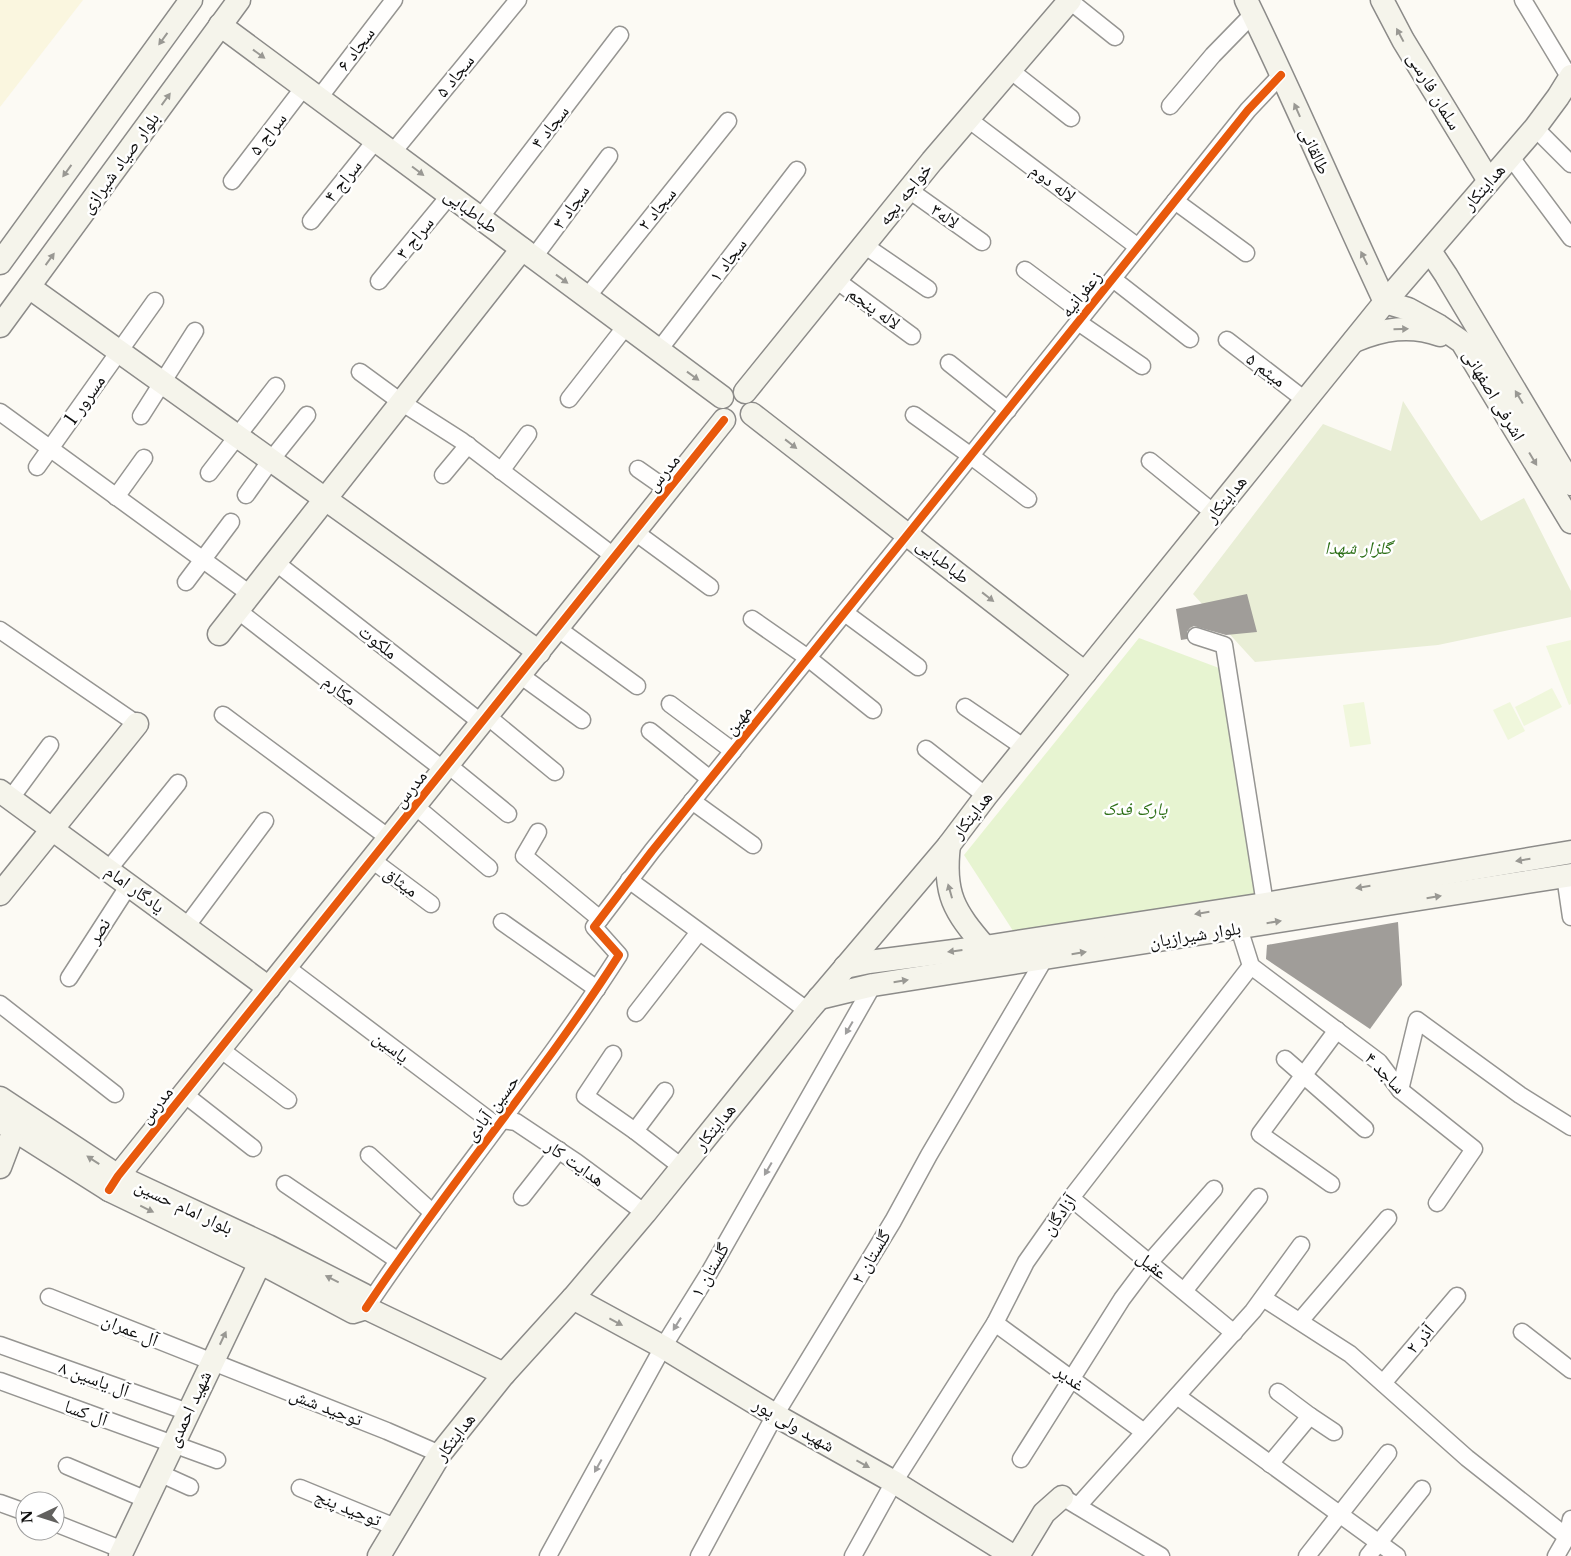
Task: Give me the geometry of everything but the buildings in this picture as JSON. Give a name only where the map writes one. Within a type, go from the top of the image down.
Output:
[{"type":"street","points":[[0,263],[191,0]]},
{"type":"street","name":"بلوار صیاد شیرازی","points":[[0,326],[239,0]]},
{"type":"street","name":"سجاد ۶","points":[[312,93],[394,0]]},
{"type":"street","name":"سجاد ۵","points":[[384,146],[518,0]]},
{"type":"street","points":[[1070,0],[1115,37]]},
{"type":"street","name":"خواجه بچه","points":[[745,392],[908,190],[1070,0]]},
{"type":"street","name":"سلمان فارسی","points":[[1382,0],[1403,40],[1489,181]]},
{"type":"street","points":[[1523,0],[1570,77]]},
{"type":"street","points":[[1170,106],[1213,55],[1249,7]]},
{"type":"street","name":"طالقانی","points":[[1249,7],[1385,302]]},
{"type":"street","name":"طباطبایی","points":[[220,25],[722,397]]},
{"type":"street","name":"سجاد ۴","points":[[480,218],[620,35]]},
{"type":"street","points":[[1010,70],[1071,118]]},
{"type":"street","name":"زعفرانیه","points":[[908,534],[1248,110],[1281,74]]},
{"type":"street","name":"هدایتکار","points":[[379,1556],[440,1454],[504,1374],[573,1298],[683,1168],[813,1004],[949,845],[986,796],[1385,302],[1510,156],[1564,99],[1570,77]]},
{"type":"street","name":"سراج ۵","points":[[232,181],[312,93]]},
{"type":"street","name":"لاله دوم","points":[[968,119],[1138,247]]},
{"type":"street","name":"سجاد ۲","points":[[587,297],[728,121]]},
{"type":"street","points":[[1535,128],[1571,164]]},
{"type":"street","name":"سراج ۴","points":[[311,221],[384,146]]},
{"type":"street","name":"سجاد ۳","points":[[528,253],[609,156]]},
{"type":"street","points":[[1510,156],[1571,238]]},
{"type":"street","name":"سجاد ۱","points":[[659,350],[796,170]]},
{"type":"street","name":"لاله۳","points":[[908,190],[982,242]]},
{"type":"street","name":"سراج ۳","points":[[380,281],[450,195]]},
{"type":"street","points":[[1175,201],[1246,253]]},
{"type":"street","points":[[864,246],[928,289]]},
{"type":"street","name":"اشرفی اصفهانی","points":[[1430,251],[1571,484]]},
{"type":"street","points":[[218,634],[401,402],[528,253]]},
{"type":"street","points":[[1025,270],[1081,318],[1142,366]]},
{"type":"street","points":[[1113,279],[1190,339]]},
{"type":"street","name":"لاله پنجم","points":[[836,280],[912,336]]},
{"type":"street","points":[[29,287],[539,652]]},
{"type":"street","name":"مسرور 1","points":[[38,467],[154,301]]},
{"type":"street","name":"اشرفی اصفهانی","points":[[1385,302],[1408,310],[1439,326],[1462,342],[1571,522]]},
{"type":"street","points":[[569,399],[626,326]]},
{"type":"street","points":[[1354,341],[1372,334],[1402,328],[1422,329],[1462,342]]},
{"type":"street","points":[[141,416],[195,331]]},
{"type":"street","name":"میثم ۵","points":[[1227,340],[1305,400]]},
{"type":"street","points":[[949,363],[1008,410]]},
{"type":"street","points":[[360,372],[401,402],[468,445],[614,557]]},
{"type":"street","points":[[209,474],[276,386]]},
{"type":"street","points":[[737,390],[745,392],[751,398],[754,406],[748,421],[740,425],[724,420],[720,413],[719,405],[722,397],[729,392],[737,390]]},
{"type":"street","name":"مکارم","points":[[0,412],[204,560],[244,602],[446,767],[508,814]]},
{"type":"street","name":"طباطبایی","points":[[752,414],[1085,673]]},
{"type":"street","points":[[246,495],[307,415]]},
{"type":"street","points":[[914,415],[1028,499]]},
{"type":"street","name":"مدرس","points":[[114,1183],[724,420]]},
{"type":"street","points":[[501,471],[528,434]]},
{"type":"street","points":[[443,475],[468,445]]},
{"type":"street","points":[[116,497],[144,458]]},
{"type":"street","points":[[1150,461],[1214,513]]},
{"type":"street","points":[[638,469],[668,490]]},
{"type":"street","points":[[186,582],[231,522]]},
{"type":"street","points":[[635,532],[710,587]]},
{"type":"street","name":"مهین","points":[[597,923],[692,801],[908,534]]},
{"type":"street","name":"ملکوت","points":[[275,562],[555,772]]},
{"type":"street","points":[[845,613],[918,667]]},
{"type":"street","points":[[752,619],[808,658],[873,710]]},
{"type":"street","points":[[557,628],[637,686]]},
{"type":"street","points":[[0,630],[137,724],[0,894]]},
{"type":"street","points":[[1196,636],[1224,645],[1265,904]]},
{"type":"street","points":[[520,675],[582,720]]},
{"type":"street","points":[[670,704],[733,750]]},
{"type":"street","points":[[965,707],[1025,748]]},
{"type":"street","points":[[223,715],[389,838]]},
{"type":"street","points":[[650,731],[710,779]]},
{"type":"street","points":[[5,795],[50,745]]},
{"type":"street","points":[[926,750],[986,796]]},
{"type":"street","points":[[108,870],[178,783]]},
{"type":"street","name":"یادگار امام","points":[[5,795],[269,988]]},
{"type":"street","points":[[692,801],[753,845]]},
{"type":"street","points":[[415,806],[489,868]]},
{"type":"street","points":[[186,927],[265,821]]},
{"type":"street","points":[[538,832],[524,856],[597,923]]},
{"type":"street","points":[[949,845],[946,867],[948,885],[954,904],[964,922],[985,947]]},
{"type":"street","name":"بلوار شیرازیان","points":[[844,967],[1265,904],[1571,852]]},
{"type":"street","name":"میثاق","points":[[372,860],[430,904]]},
{"type":"street","points":[[1568,875],[1571,917]]},
{"type":"street","name":"بلوار شیرازیان","points":[[813,1004],[873,986],[1568,875]]},
{"type":"street","points":[[629,880],[699,932],[813,1004]]},
{"type":"street","name":"نصر","points":[[69,978],[129,885]]},
{"type":"street","points":[[502,922],[597,989]]},
{"type":"street","name":"حسین آبادی","points":[[366,1308],[397,1260],[500,1123],[597,989],[619,954],[597,923]]},
{"type":"street","points":[[1240,928],[1252,966]]},
{"type":"street","points":[[636,1013],[699,932]]},
{"type":"street","name":"گلستان ۲","points":[[699,1556],[775,1415],[893,1221],[929,1155],[1045,958]]},
{"type":"street","points":[[869,962],[873,986]]},
{"type":"street","name":"ساجد ۴","points":[[1252,966],[1379,1062],[1400,1090],[1474,1149],[1437,1203]]},
{"type":"street","name":"آزادگان","points":[[853,1556],[894,1482],[995,1324],[1026,1262],[1071,1198],[1252,966]]},
{"type":"street","name":"یاسین","points":[[286,967],[500,1123]]},
{"type":"street","name":"گلستان ۱","points":[[548,1556],[663,1347],[709,1273],[873,986]]},
{"type":"street","points":[[0,1004],[115,1094]]},
{"type":"street","points":[[1400,1090],[1418,1020],[1520,1096],[1571,1127]]},
{"type":"street","points":[[1331,1184],[1260,1134],[1338,1030]]},
{"type":"street","points":[[220,1049],[288,1100]]},
{"type":"street","points":[[613,1054],[585,1096],[683,1168]]},
{"type":"street","points":[[1285,1059],[1366,1130]]},
{"type":"street","points":[[635,1131],[665,1091]]},
{"type":"street","points":[[184,1094],[253,1148]]},
{"type":"street","name":"بلوار امام حسین","points":[[0,1098],[11,1120],[114,1183],[263,1254],[353,1312],[366,1308],[504,1374]]},
{"type":"street","points":[[0,1167],[11,1120]]},
{"type":"street","name":"هدایت کار","points":[[500,1123],[516,1122],[559,1150],[645,1213]]},
{"type":"street","points":[[522,1197],[559,1150]]},
{"type":"street","points":[[369,1155],[434,1213]]},
{"type":"street","points":[[285,1184],[397,1260]]},
{"type":"street","points":[[1022,1459],[1122,1299],[1149,1263],[1214,1189]]},
{"type":"street","name":"عقیل","points":[[1071,1198],[1234,1333]]},
{"type":"street","points":[[1184,1291],[1259,1198]]},
{"type":"street","points":[[1300,1322],[1388,1218]]},
{"type":"street","points":[[1018,1556],[1044,1513],[1070,1501],[1144,1432],[1177,1396],[1263,1298],[1301,1245]]},
{"type":"street","name":"شهید احمدی","points":[[122,1553],[263,1254]]},
{"type":"street","name":"آذر ۲","points":[[1383,1382],[1457,1296]]},
{"type":"street","name":"آل عمران","points":[[49,1297],[212,1362]]},
{"type":"street","name":"شهید ولی پور","points":[[573,1298],[663,1347],[775,1415],[894,1482],[1013,1556]]},
{"type":"street","points":[[1263,1298],[1350,1354],[1467,1458],[1566,1537]]},
{"type":"street","name":"غدیر","points":[[995,1324],[1144,1432]]},
{"type":"street","points":[[1522,1332],[1571,1370]]},
{"type":"street","name":"آل یاسین ۸","points":[[0,1345],[188,1412]]},
{"type":"street","name":"توحید شش","points":[[212,1362],[388,1431],[440,1454]]},
{"type":"street","name":"آل کسا","points":[[0,1381],[217,1460]]},
{"type":"street","points":[[1278,1392],[1334,1432]]},
{"type":"street","points":[[1177,1396],[1397,1556]]},
{"type":"street","points":[[1270,1464],[1310,1416]]},
{"type":"street","points":[[1307,1556],[1388,1453]]},
{"type":"street","points":[[67,1466],[147,1500]]},
{"type":"street","points":[[159,1473],[190,1487]]},
{"type":"street","name":"توحید پنج","points":[[300,1488],[395,1527]]},
{"type":"street","points":[[1368,1556],[1422,1489]]},
{"type":"street","points":[[1070,1501],[1161,1556]]},
{"type":"street","points":[[0,1503],[15,1508]]},
{"type":"street","points":[[1556,1556],[1566,1537],[1571,1519]]},
{"type":"street","points":[[65,1527],[122,1553]]},
{"type":"shaded area","points":[[0,0],[83,0],[0,107]]},
{"type":"green space","name":"گلزار شهدا","points":[[1403,401],[1481,521],[1524,498],[1571,591],[1571,617],[1438,645],[1255,662],[1193,594],[1323,424],[1391,451]]},
{"type":"green space","name":"پارک فدک","points":[[1139,638],[1219,668],[1256,894],[1017,937],[964,855]]},
{"type":"green space","points":[[1571,640],[1571,704],[1569,705],[1546,646]]},
{"type":"green space","points":[[1552,688],[1562,707],[1524,726],[1515,707]]},
{"type":"green space","points":[[1364,702],[1371,744],[1350,747],[1343,705]]},
{"type":"green space","points":[[1510,702],[1525,731],[1508,740],[1493,710]]},
{"type":"cycle path","points":[[366,1308],[428,1219],[558,1045],[619,955],[594,927],[652,851],[1248,110],[1281,75]]},
{"type":"cycle path","points":[[109,1190],[118,1176],[724,420]]}]
